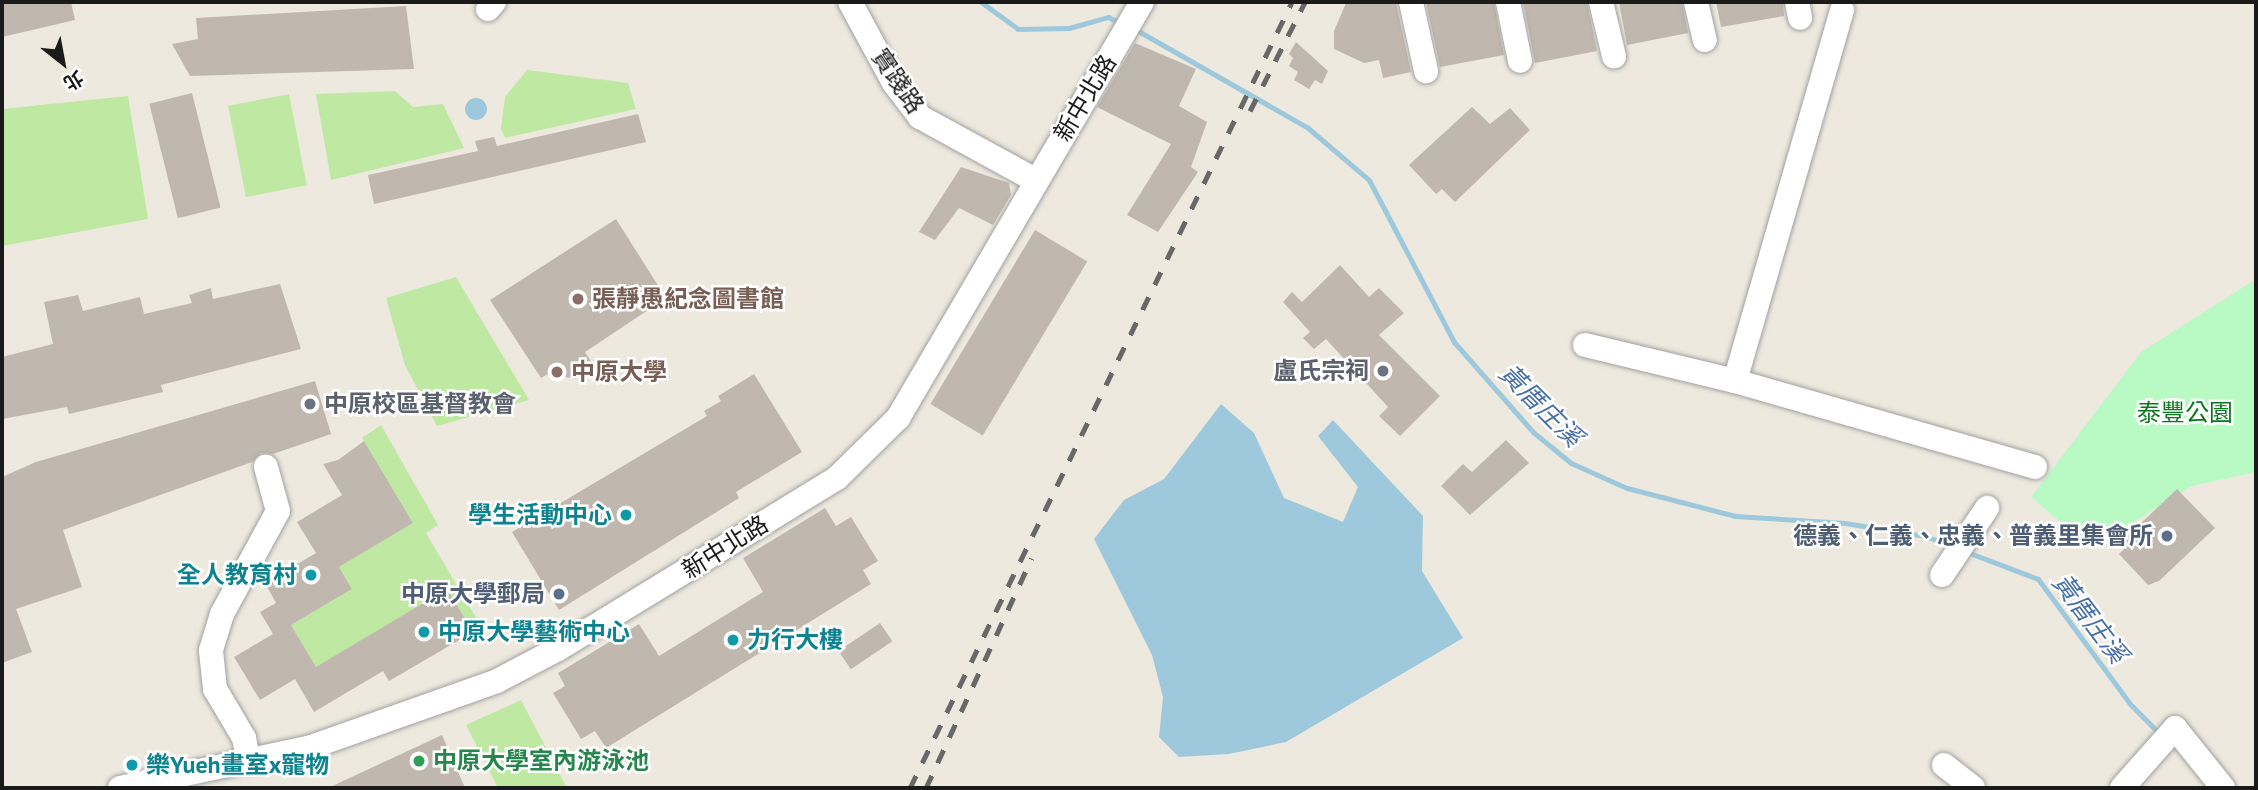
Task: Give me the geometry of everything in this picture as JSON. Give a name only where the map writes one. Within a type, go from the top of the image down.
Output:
[{"type":"street","name":"實踐路","points":[[850,2],[894,83],[920,117],[1037,181]]},
{"type":"street","points":[[1411,2],[1426,71]]},
{"type":"street","points":[[1508,2],[1520,61]]},
{"type":"street","points":[[1601,2],[1614,56]]},
{"type":"street","points":[[1696,2],[1705,40]]},
{"type":"street","name":"新中北路","points":[[120,788],[311,747],[527,668],[837,478],[898,418],[1139,9]]},
{"type":"street","points":[[1735,381],[1842,10]]},
{"type":"street","points":[[1584,345],[1735,381],[2035,467]]},
{"type":"street","points":[[248,760],[244,738],[215,689],[211,650],[222,614],[278,511],[266,467]]},
{"type":"street","points":[[1942,575],[1987,508]]},
{"type":"street","points":[[2122,788],[2175,728],[2223,788]]},
{"type":"street","points":[[1944,765],[1973,788]]},
{"type":"green space","points":[[527,70],[628,83],[636,109],[505,138],[501,129],[505,97]]},
{"type":"green space","points":[[395,91],[413,107],[443,104],[464,148],[331,180],[316,94]]},
{"type":"green space","points":[[289,94],[307,185],[246,197],[228,106]]},
{"type":"green space","points":[[128,96],[148,219],[2,246],[2,109]]},
{"type":"green space","points":[[456,277],[529,400],[437,426],[405,365],[386,298]]},
{"type":"green space","name":"泰豐公園","points":[[2256,279],[2256,472],[2192,486],[2091,548],[2031,497],[2141,352]]},
{"type":"green space","points":[[381,425],[438,525],[426,533],[481,626],[316,667],[291,625],[352,589],[339,567],[413,523],[362,438]]},
{"type":"green space","points":[[521,700],[567,788],[498,788],[466,725]]},
{"type":"water","points":[[476,98],[484,101],[487,109],[484,117],[476,120],[468,117],[465,109],[468,101]]},
{"type":"water","points":[[1221,404],[1254,433],[1284,498],[1343,522],[1358,487],[1318,436],[1333,420],[1423,516],[1422,571],[1463,638],[1286,742],[1229,754],[1179,757],[1159,737],[1163,697],[1152,655],[1094,539],[1124,500],[1164,479]]},
{"type":"building","points":[[2,2],[71,2],[75,20],[2,37]]},
{"type":"building","points":[[1396,2],[1411,72],[1383,78],[1379,60],[1364,63],[1334,49],[1334,31],[1346,3]]},
{"type":"building","points":[[1426,2],[1494,2],[1504,55],[1440,67]]},
{"type":"building","points":[[1523,2],[1587,2],[1597,51],[1535,63]]},
{"type":"building","points":[[1619,2],[1682,2],[1688,33],[1627,45]]},
{"type":"building","points":[[1716,2],[1783,2],[1784,16],[1721,27]]},
{"type":"building","points":[[406,6],[414,69],[190,76],[172,44],[198,39],[196,18]]},
{"type":"building","points":[[1296,42],[1328,71],[1322,84],[1315,80],[1309,89],[1294,80],[1298,72],[1289,66],[1293,58],[1289,54]]},
{"type":"building","points":[[1135,43],[1196,69],[1179,106],[1207,122],[1191,167],[1198,172],[1158,232],[1127,215],[1171,144],[1097,107]]},
{"type":"building","points":[[192,93],[221,207],[178,218],[149,104]]},
{"type":"building","points":[[1472,107],[1490,124],[1510,108],[1530,130],[1455,202],[1442,189],[1436,194],[1409,165]]},
{"type":"building","points":[[638,114],[646,142],[374,204],[368,175],[478,151],[475,141],[494,137],[497,146]]},
{"type":"building","points":[[961,167],[1009,183],[1011,195],[993,225],[959,208],[935,240],[919,232]]},
{"type":"building","name":"張靜愚紀念圖書館","points":[[616,219],[666,298],[585,352],[597,371],[576,379],[565,377],[557,369],[541,378],[490,300]]},
{"type":"building","points":[[1035,230],[1087,261],[983,435],[930,404]]},
{"type":"building","points":[[1340,265],[1369,297],[1379,288],[1404,313],[1379,335],[1440,396],[1400,436],[1379,416],[1388,407],[1326,339],[1314,349],[1303,338],[1310,332],[1283,302],[1292,292],[1302,302]]},
{"type":"building","points":[[280,284],[301,349],[161,385],[163,392],[69,414],[67,407],[2,419],[2,357],[53,344],[44,302],[78,295],[83,311],[140,297],[144,314],[192,303],[189,295],[211,288],[213,299]]},
{"type":"building","name":"學生活動中心","points":[[754,374],[802,452],[736,492],[739,498],[559,610],[512,532],[707,416],[704,411],[721,401],[718,396]]},
{"type":"building","points":[[315,381],[331,434],[273,454],[261,453],[252,462],[63,530],[82,587],[16,609],[32,652],[2,663],[2,477],[36,462]]},
{"type":"building","points":[[1506,440],[1529,463],[1470,515],[1441,486],[1463,464],[1472,472]]},
{"type":"building","name":"全人教育村","points":[[364,441],[413,523],[339,567],[352,589],[291,625],[316,667],[447,589],[473,632],[389,681],[383,671],[314,712],[295,679],[260,700],[234,657],[273,634],[260,612],[276,603],[265,583],[316,553],[297,522],[342,495],[323,464],[338,460]]},
{"type":"building","name":"德義、仁義、忠義、普義里集會所","points":[[2177,489],[2215,528],[2159,581],[2148,585],[2119,554],[2124,549],[2119,544]]},
{"type":"building","name":"力行大樓","points":[[825,508],[836,526],[851,517],[878,561],[863,570],[871,584],[606,748],[595,731],[581,739],[553,693],[565,686],[558,673],[639,624],[659,656],[763,592],[743,558]]},
{"type":"building","points":[[880,623],[892,641],[851,669],[839,651]]},
{"type":"building","name":"中原大學室內游泳池","points":[[442,735],[465,788],[328,788]]},
{"type":"waterway","name":"黃厝庄溪","points":[[981,2],[1018,29],[1069,28],[1108,17],[1121,23]]},
{"type":"waterway","name":"黃厝庄溪","points":[[1133,28],[1308,128],[1369,180],[1454,342],[1533,432],[1571,463],[1627,488],[1735,516],[1845,523],[1925,536],[1955,547]]},
{"type":"waterway","name":"黃厝庄溪","points":[[1967,552],[2038,579],[2130,704],[2160,734]]},
{"type":"railway","points":[[910,788],[1292,2]]},
{"type":"railway","points":[[1250,111],[1305,2]]},
{"type":"railway","points":[[926,788],[1032,558]]},
{"type":"place","name":"張靜愚紀念圖書館","points":[[578,299]]},
{"type":"place","name":"盧氏宗祠","points":[[1383,371]]},
{"type":"place","name":"中原大學","points":[[557,372]]},
{"type":"place","name":"中原校區基督教會","points":[[310,404]]},
{"type":"place","name":"學生活動中心","points":[[626,515]]},
{"type":"place","name":"德義、仁義、忠義、普義里集會所","points":[[2167,536]]},
{"type":"place","name":"全人教育村","points":[[311,575]]},
{"type":"place","name":"中原大學郵局","points":[[559,594]]},
{"type":"place","name":"中原大學藝術中心","points":[[424,632]]},
{"type":"place","name":"力行大樓","points":[[733,640]]},
{"type":"place","name":"中原大學室內游泳池","points":[[419,761]]},
{"type":"place","name":"樂Yueh畫室x寵物","points":[[132,765]]}]
